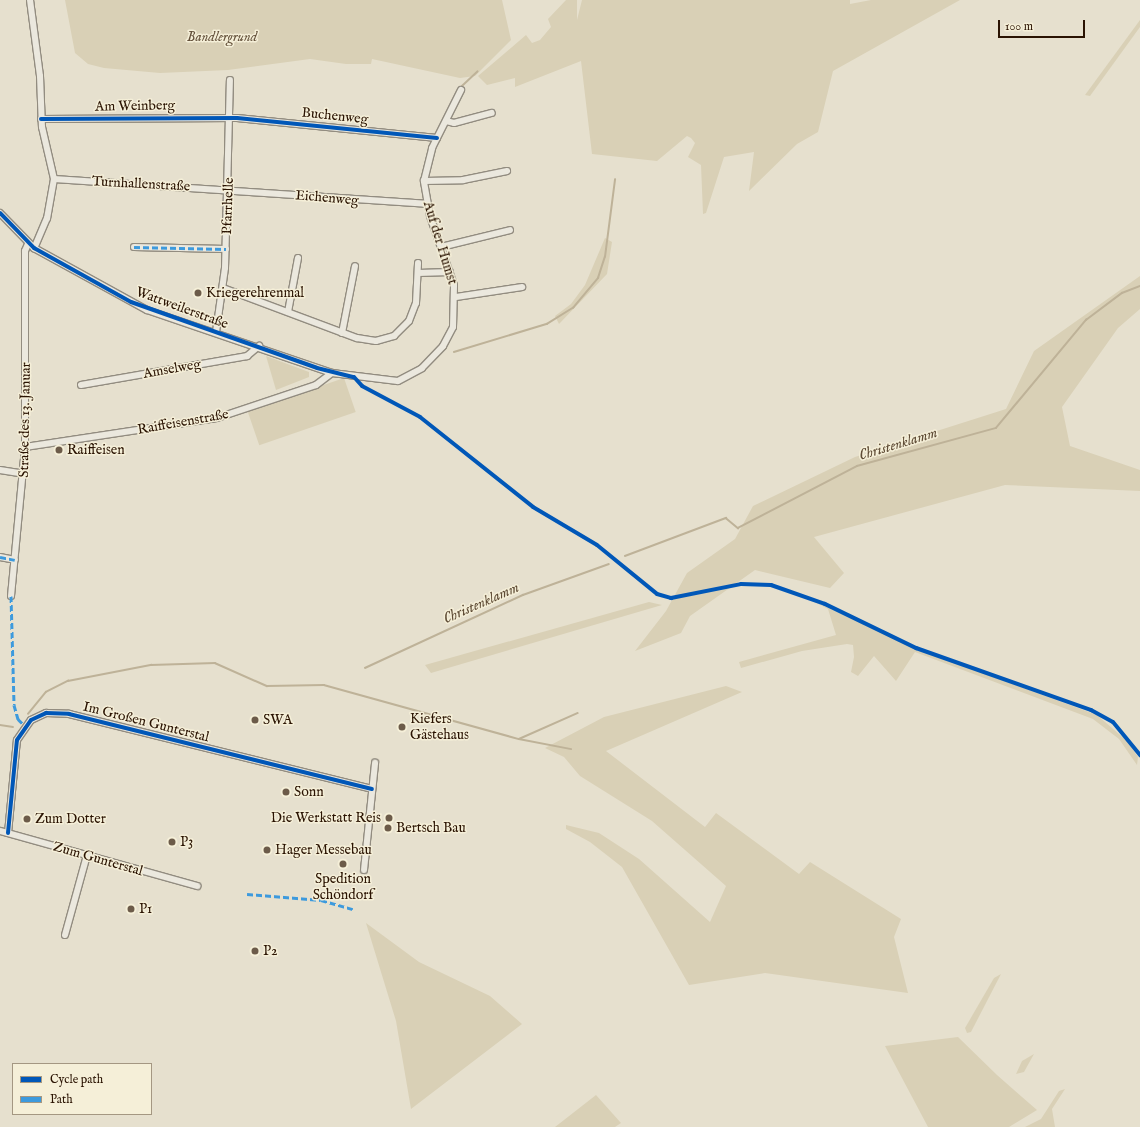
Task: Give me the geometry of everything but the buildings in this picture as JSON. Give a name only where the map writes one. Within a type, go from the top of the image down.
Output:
[{"type":"street","points":[[30,0],[40,76],[41,118],[54,179],[47,218],[34,248]]},
{"type":"street","name":"Pfarrhelle","points":[[216,332],[223,288],[226,250],[230,80]]},
{"type":"street","name":"Auf der Humst","points":[[354,377],[398,380],[422,368],[450,335],[456,297],[450,272],[426,204],[424,181],[427,161],[461,90]]},
{"type":"street","points":[[446,121],[454,123],[492,114]]},
{"type":"street","name":"Am Weinberg","points":[[41,118],[230,118]]},
{"type":"street","name":"Buchenweg","points":[[230,118],[437,138]]},
{"type":"street","points":[[424,181],[463,180],[508,171]]},
{"type":"street","name":"Turnhallenstraße","points":[[54,179],[228,189]]},
{"type":"street","name":"Eichenweg","points":[[228,189],[426,204]]},
{"type":"street","name":"Wattweilerstraße","points":[[0,214],[28,244],[131,302],[332,373],[354,377]]},
{"type":"street","points":[[441,247],[510,230]]},
{"type":"street","name":"Straße des 13. Januar","points":[[11,596],[24,474],[25,251],[28,244]]},
{"type":"street","points":[[134,247],[226,250]]},
{"type":"street","points":[[288,312],[298,258]]},
{"type":"street","points":[[223,288],[342,333],[376,341],[402,329],[414,311],[418,263]]},
{"type":"street","points":[[342,333],[355,266]]},
{"type":"street","points":[[418,273],[450,272]]},
{"type":"street","points":[[456,297],[522,287]]},
{"type":"street","name":"Amselweg","points":[[82,385],[247,356],[259,346]]},
{"type":"street","name":"Raiffeisenstraße","points":[[25,447],[217,418],[316,385],[332,373]]},
{"type":"street","points":[[0,470],[24,474]]},
{"type":"street","points":[[0,557],[15,560]]},
{"type":"street","name":"Im Großen Gunterstal","points":[[8,833],[16,740],[31,720],[46,713],[69,714],[372,789]]},
{"type":"street","points":[[364,870],[375,763]]},
{"type":"street","name":"Zum Gunterstal","points":[[0,831],[197,886]]},
{"type":"street","points":[[65,935],[87,855]]},
{"type":"green space","name":"Bandlergrund","points":[[65,0],[502,0],[511,40],[475,76],[460,78],[372,59],[371,64],[346,64],[310,59],[228,70],[160,73],[104,68],[88,64],[75,53]]},
{"type":"green space","points":[[566,0],[577,0],[577,20],[582,0],[850,0],[850,4],[871,0],[960,0],[833,71],[818,132],[797,144],[749,191],[754,152],[724,157],[706,213],[703,214],[701,165],[688,157],[695,143],[691,138],[687,136],[657,161],[592,154],[581,61],[515,87],[515,78],[487,85],[478,76],[526,35],[532,43],[540,40],[551,27],[548,19]]},
{"type":"green space","points":[[1140,20],[1140,27],[1090,96],[1085,95]]},
{"type":"green space","points":[[605,238],[612,242],[607,274],[559,324],[555,316],[571,304],[585,285]]},
{"type":"green space","points":[[1140,276],[1140,309],[1118,328],[1062,407],[1070,446],[1140,470],[1140,491],[1005,485],[814,537],[844,573],[830,588],[755,570],[690,616],[681,633],[635,651],[666,611],[687,573],[735,539],[753,506],[855,457],[1006,409],[1034,351]]},
{"type":"green space","points":[[266,356],[309,372],[309,377],[276,390]]},
{"type":"green space","points":[[344,378],[356,412],[259,445],[248,411]]},
{"type":"green space","points":[[809,599],[917,649],[1097,715],[1127,741],[1138,757],[1137,765],[1119,739],[1093,719],[915,652],[896,681],[874,656],[858,676],[851,672],[854,657],[853,645],[847,644],[802,651],[741,668],[739,662],[836,635],[828,609]]},
{"type":"green space","points":[[649,602],[662,605],[431,673],[425,665]]},
{"type":"green space","points":[[726,686],[742,692],[606,751],[705,827],[716,813],[799,874],[810,862],[901,919],[894,937],[908,993],[765,973],[689,985],[622,867],[590,842],[566,829],[566,825],[599,833],[639,859],[710,922],[726,886],[652,821],[580,776],[564,757],[545,748],[604,717]]},
{"type":"green space","points":[[366,923],[419,962],[490,996],[522,1024],[411,1109],[396,1021]]},
{"type":"green space","points":[[1001,974],[971,1032],[967,1033],[965,1028],[994,978]]},
{"type":"green space","points":[[958,1037],[997,1075],[1037,1110],[1009,1127],[928,1127],[885,1046]]},
{"type":"green space","points":[[1034,1054],[1024,1072],[1016,1074],[1022,1061]]},
{"type":"green space","points":[[1065,1089],[1052,1109],[1055,1127],[1025,1127],[1041,1119],[1059,1091]]},
{"type":"green space","points":[[596,1095],[621,1123],[615,1127],[555,1127]]},
{"type":"waterway","points":[[462,86],[477,72]]},
{"type":"waterway","points":[[454,352],[547,324],[573,308],[598,278],[605,257],[615,180]]},
{"type":"waterway","name":"Christenklamm","points":[[625,556],[726,518],[738,528],[857,466],[996,428],[1086,320],[1122,293],[1140,286]]},
{"type":"waterway","name":"Christenklamm","points":[[365,668],[523,595],[609,564]]},
{"type":"waterway","points":[[28,714],[46,692],[68,681],[151,665],[215,663],[267,686],[324,685],[519,739],[571,749]]},
{"type":"waterway","points":[[519,739],[578,713]]},
{"type":"waterway","points":[[0,725],[13,727]]},
{"type":"marked path","points":[[134,247],[226,249]]},
{"type":"marked path","points":[[0,557],[15,560]]},
{"type":"marked path","points":[[11,596],[14,705],[18,719],[25,726]]},
{"type":"marked path","points":[[247,894],[321,900],[353,909]]},
{"type":"cycle path","points":[[41,119],[237,118],[437,138]]},
{"type":"cycle path","points":[[0,213],[34,248],[131,302],[317,368],[354,377],[362,386],[420,417],[533,507],[597,545],[657,594],[671,598],[741,584],[771,585],[825,604],[916,648],[1091,710],[1113,722],[1140,755]]},
{"type":"cycle path","points":[[8,833],[17,740],[31,720],[46,713],[69,714],[372,789]]},
{"type":"place","name":"Kriegerehrenmal","points":[[198,293]]},
{"type":"place","name":"Raiffeisen","points":[[59,450]]},
{"type":"place","name":"SWA","points":[[255,720]]},
{"type":"place","name":"Kiefers Gästehaus","points":[[402,727]]},
{"type":"place","name":"Sonn","points":[[286,792]]},
{"type":"place","name":"Die Werkstatt Reis","points":[[389,818]]},
{"type":"place","name":"Zum Dotter","points":[[27,819]]},
{"type":"place","name":"Bertsch Bau","points":[[388,828]]},
{"type":"place","name":"P3","points":[[172,842]]},
{"type":"place","name":"Hager Messebau","points":[[267,850]]},
{"type":"place","name":"Spedition Schöndorf","points":[[343,864]]},
{"type":"place","name":"P1","points":[[131,909]]},
{"type":"place","name":"P2","points":[[255,951]]}]
